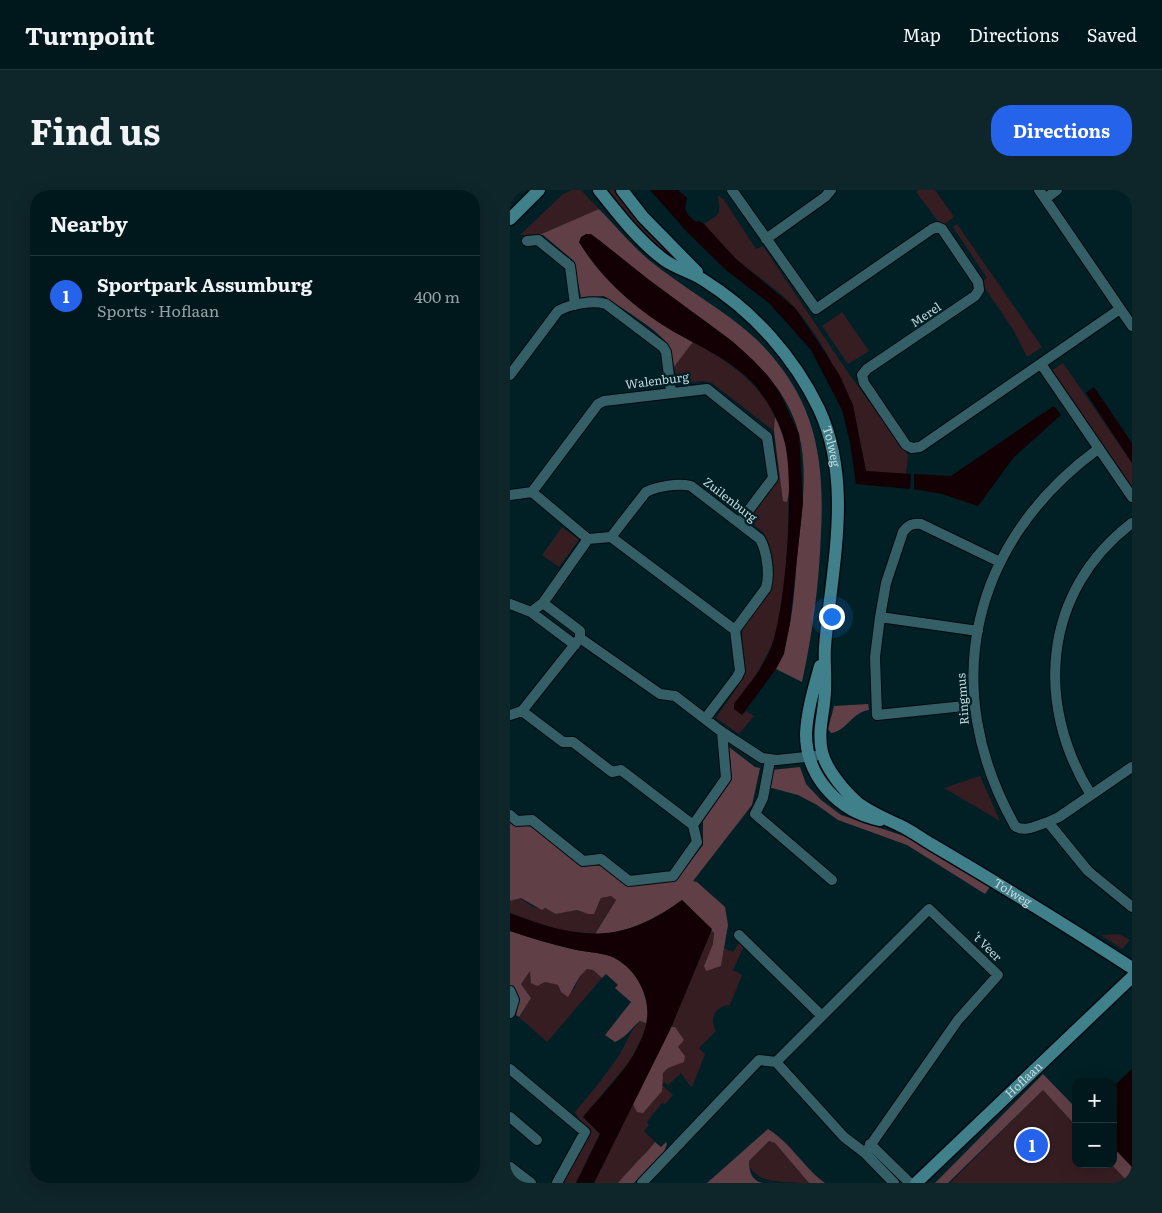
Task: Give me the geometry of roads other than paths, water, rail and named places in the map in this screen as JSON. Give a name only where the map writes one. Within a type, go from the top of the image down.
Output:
[{"type":"main road","points":[[510,219],[539,190]]},
{"type":"main road","name":"Tolweg","points":[[599,190],[624,220],[664,260],[708,283]]},
{"type":"main road","name":"Tolweg","points":[[622,190],[643,217],[708,283],[765,330],[785,352],[801,375],[820,411],[830,440],[838,485],[836,552],[825,650],[825,693],[819,728],[822,754],[842,786],[858,803],[890,822]]},
{"type":"main road","name":"Tolweg","points":[[825,650],[808,716],[806,736],[809,757],[822,785],[835,798],[863,816],[901,826],[1072,928],[1132,968]]},
{"type":"main road","name":"Hoflaan","points":[[916,1183],[1132,977]]},
{"type":"street","name":"Merel","points":[[732,190],[816,309],[932,229],[937,227],[942,229],[978,282],[979,290],[974,296],[867,369],[862,375],[864,383],[906,445],[912,448],[920,447],[1120,309]]},
{"type":"street","points":[[766,239],[825,197],[831,190]]},
{"type":"street","points":[[1039,190],[1132,326]]},
{"type":"street","points":[[1045,199],[1057,190]]},
{"type":"street","points":[[526,241],[538,240],[570,266],[575,305]]},
{"type":"street","points":[[510,374],[558,311],[575,305],[600,302],[606,304],[663,347],[666,352],[671,392]]},
{"type":"street","points":[[1042,364],[1132,497]]},
{"type":"street","name":"Walenburg","points":[[532,492],[598,404],[604,401],[707,389],[767,437],[772,478],[739,523]]},
{"type":"street","name":"Ringmus","points":[[1048,822],[1020,830],[1015,826],[996,789],[985,760],[974,705],[973,681],[978,632],[983,608],[1000,562],[1016,532],[1058,480],[1098,449]]},
{"type":"street","name":"Zuilenburg","points":[[611,537],[646,492],[652,488],[684,484],[691,486],[760,539],[763,544],[768,581],[766,588],[734,630]]},
{"type":"street","points":[[510,495],[532,492],[588,539],[611,537],[734,630],[740,671],[705,719]]},
{"type":"street","points":[[1091,795],[1078,774],[1060,727],[1055,702],[1054,675],[1057,648],[1063,621],[1073,596],[1086,572],[1103,550],[1132,523]]},
{"type":"street","points":[[974,705],[877,715],[875,657],[886,584],[903,532],[908,525],[921,524],[1000,562]]},
{"type":"street","points":[[531,612],[543,603],[588,539]]},
{"type":"street","points":[[510,715],[522,712],[577,642],[580,631],[543,603]]},
{"type":"street","points":[[510,604],[531,612],[660,694],[675,696],[749,751],[770,760],[822,754]]},
{"type":"street","points":[[880,617],[978,632]]},
{"type":"street","points":[[510,815],[517,821],[532,820],[583,861],[601,859],[629,881],[673,876],[698,842],[694,825],[621,770],[612,772],[573,742],[563,742],[522,712]]},
{"type":"street","points":[[694,825],[726,778],[722,732]]},
{"type":"street","points":[[770,760],[763,798],[755,814],[832,880]]},
{"type":"street","points":[[1132,768],[1059,817],[1048,822],[1088,871],[1132,907]]},
{"type":"street","name":"'t Veer","points":[[821,1015],[929,909],[998,975],[958,1020],[867,1148]]},
{"type":"street","points":[[739,935],[821,1015],[776,1062]]},
{"type":"street","points":[[510,991],[514,1000],[510,1014]]},
{"type":"street","points":[[642,1183],[759,1060],[776,1062],[844,1137],[867,1148],[910,1183]]},
{"type":"street","points":[[510,1069],[584,1132],[557,1183]]},
{"type":"street","points":[[510,1117],[537,1140]]},
{"type":"street","points":[[867,1148],[894,1183]]},
{"type":"street","points":[[510,1167],[532,1183]]},
{"type":"place","name":"Sportpark Assumburg","points":[[1032,1145]]}]
